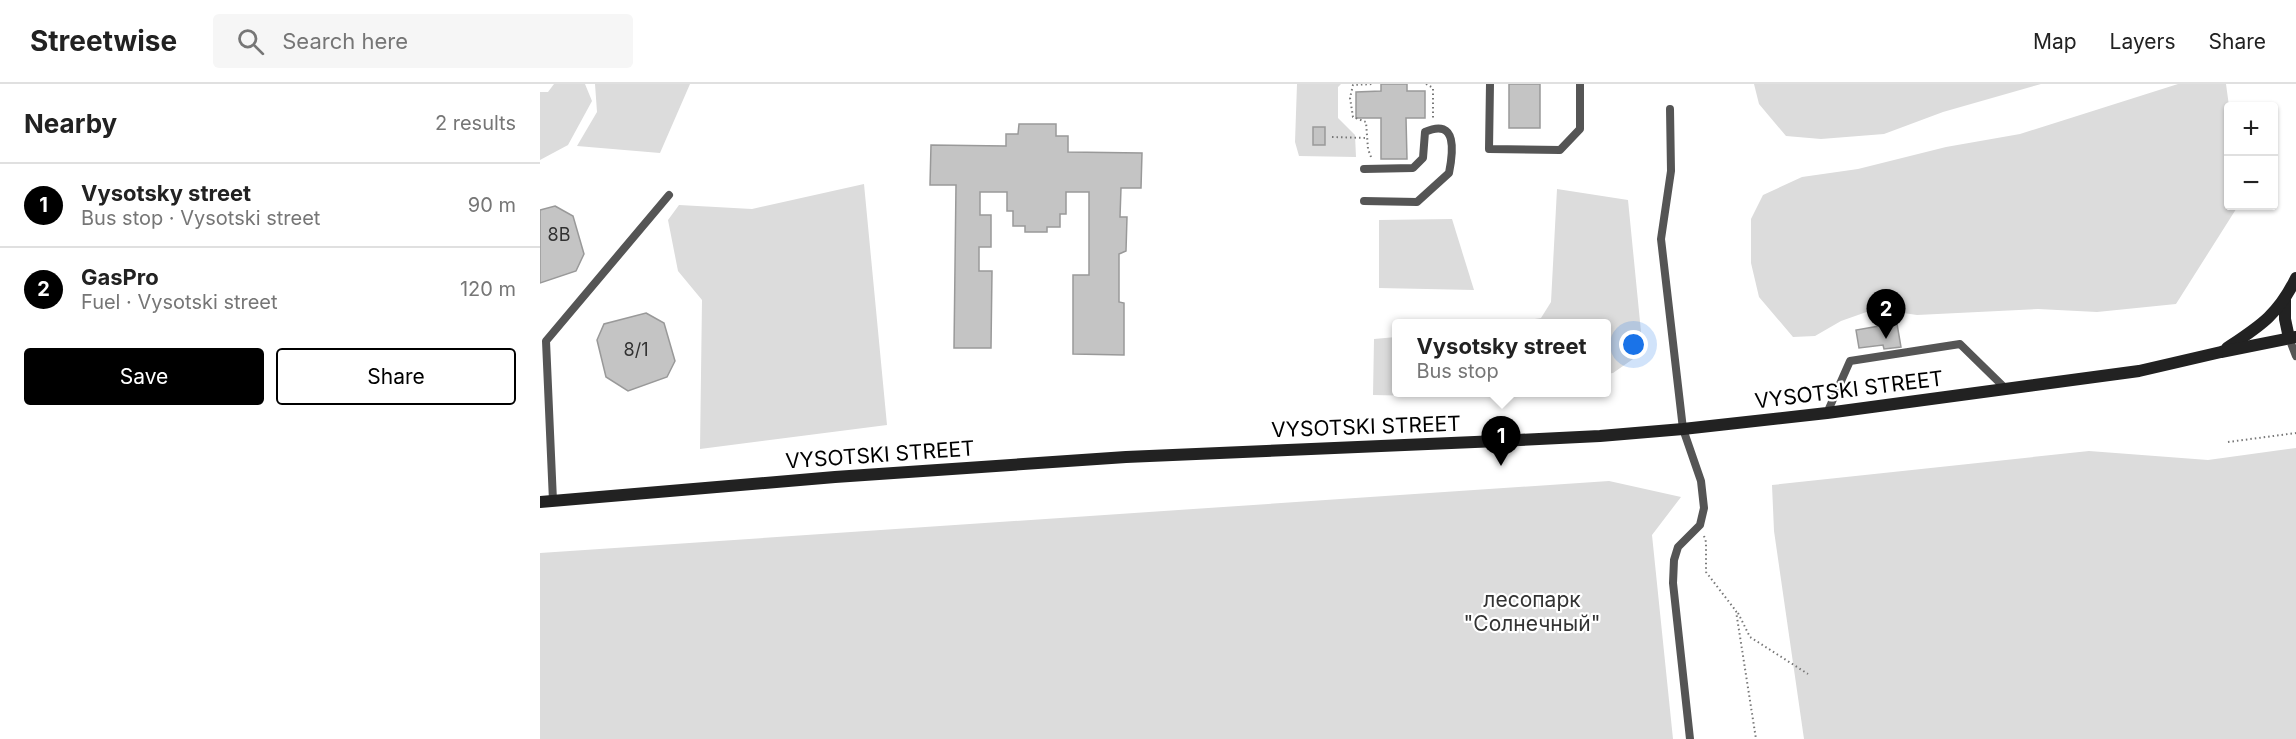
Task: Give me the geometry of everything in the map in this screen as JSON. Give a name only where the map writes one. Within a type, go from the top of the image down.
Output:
[{"type":"main road","points":[[2221,352],[2260,327],[2285,300],[2296,278]]},
{"type":"main road","points":[[2285,300],[2285,319],[2293,337]]},
{"type":"main road","name":"VYSOTSKI STREET","points":[[540,502],[1126,457],[1600,436],[1683,429],[1827,413],[2139,371],[2293,337]]},
{"type":"lane","points":[[1490,84],[1490,149],[1560,150],[1581,129],[1580,84]]},
{"type":"lane","points":[[1670,109],[1671,171],[1661,239],[1683,429],[1701,481],[1704,508],[1700,525],[1678,547],[1674,560],[1673,583],[1690,739]]},
{"type":"lane","points":[[1364,168],[1413,168],[1423,158],[1425,132],[1439,129],[1450,134],[1452,140],[1449,173],[1417,202],[1364,201]]},
{"type":"lane","points":[[553,501],[546,341],[669,195]]},
{"type":"lane","points":[[2293,337],[2296,356]]},
{"type":"lane","points":[[1827,413],[1850,361],[1960,344],[2007,390]]},
{"type":"path","points":[[1373,84],[1351,87],[1351,113],[1353,117],[1366,122],[1368,149],[1371,157],[1379,163]]},
{"type":"path","points":[[1426,84],[1433,88],[1435,94],[1434,117],[1431,122]]},
{"type":"path","points":[[1332,137],[1368,138]]},
{"type":"path","points":[[2228,442],[2296,433]]},
{"type":"path","points":[[1700,525],[1706,542],[1706,572],[1736,611],[1750,637],[1808,674]]},
{"type":"path","points":[[1736,611],[1756,739]]},
{"type":"green space","points":[[554,84],[585,84],[592,101],[568,145],[540,160],[540,92],[548,92]]},
{"type":"green space","points":[[595,84],[690,84],[660,153],[577,146],[597,112]]},
{"type":"green space","points":[[1297,84],[1341,84],[1338,87],[1338,118],[1355,135],[1356,157],[1299,156],[1295,142]]},
{"type":"green space","points":[[1754,84],[2041,84],[1943,112],[1884,134],[1821,139],[1786,136],[1759,104]]},
{"type":"green space","points":[[2178,84],[2226,84],[2228,102],[2224,102],[2224,210],[2235,210],[2176,304],[2097,312],[2038,309],[1917,315],[1875,309],[1841,321],[1815,336],[1793,337],[1759,297],[1751,263],[1751,219],[1763,195],[1802,177],[1858,169],[1946,147],[2020,134]]},
{"type":"green space","points":[[864,184],[887,425],[700,449],[702,300],[678,271],[668,220],[679,205],[752,209]]},
{"type":"green space","points":[[1557,189],[1628,200],[1643,352],[1611,373],[1611,319],[1535,319],[1541,318],[1551,302]]},
{"type":"green space","points":[[1452,219],[1474,290],[1379,288],[1379,220]]},
{"type":"green space","points":[[1392,337],[1392,395],[1373,395],[1374,339]]},
{"type":"green space","points":[[2296,448],[2296,739],[1804,739],[1774,531],[1772,485],[2089,451],[2208,460]]},
{"type":"green space","name":"лесопарк \"Солнечный\"","points":[[1609,481],[1681,497],[1652,535],[1673,739],[540,739],[540,553]]},
{"type":"building","points":[[1381,84],[1407,84],[1407,91],[1425,91],[1425,118],[1406,118],[1407,159],[1381,159],[1381,118],[1356,118],[1356,92],[1381,91]]},
{"type":"building","points":[[1509,84],[1540,84],[1540,128],[1509,128]]},
{"type":"building","points":[[1019,124],[1056,124],[1056,136],[1068,136],[1068,152],[1142,153],[1141,188],[1121,188],[1120,217],[1127,217],[1126,251],[1119,254],[1119,302],[1124,303],[1124,355],[1073,354],[1073,275],[1089,275],[1089,192],[1066,192],[1066,214],[1060,214],[1060,227],[1047,227],[1047,232],[1025,232],[1025,226],[1013,226],[1013,211],[1007,211],[1007,192],[980,192],[980,215],[991,215],[991,247],[979,247],[979,271],[992,271],[991,348],[954,348],[956,185],[930,185],[931,145],[1006,146],[1006,134],[1018,134]]},
{"type":"building","points":[[1313,127],[1325,127],[1325,145],[1313,145]]},
{"type":"building","points":[[555,206],[573,216],[584,254],[576,271],[540,283],[540,210]]},
{"type":"building","points":[[646,313],[664,323],[675,361],[667,377],[628,391],[606,377],[597,340],[604,324]]},
{"type":"building","points":[[1896,318],[1901,347],[1884,349],[1883,345],[1859,348],[1856,330],[1879,326],[1879,321]]},
{"type":"place","name":"GasPro","points":[[1886,339]]},
{"type":"place","name":"Vysotsky street","points":[[1501,466]]}]
